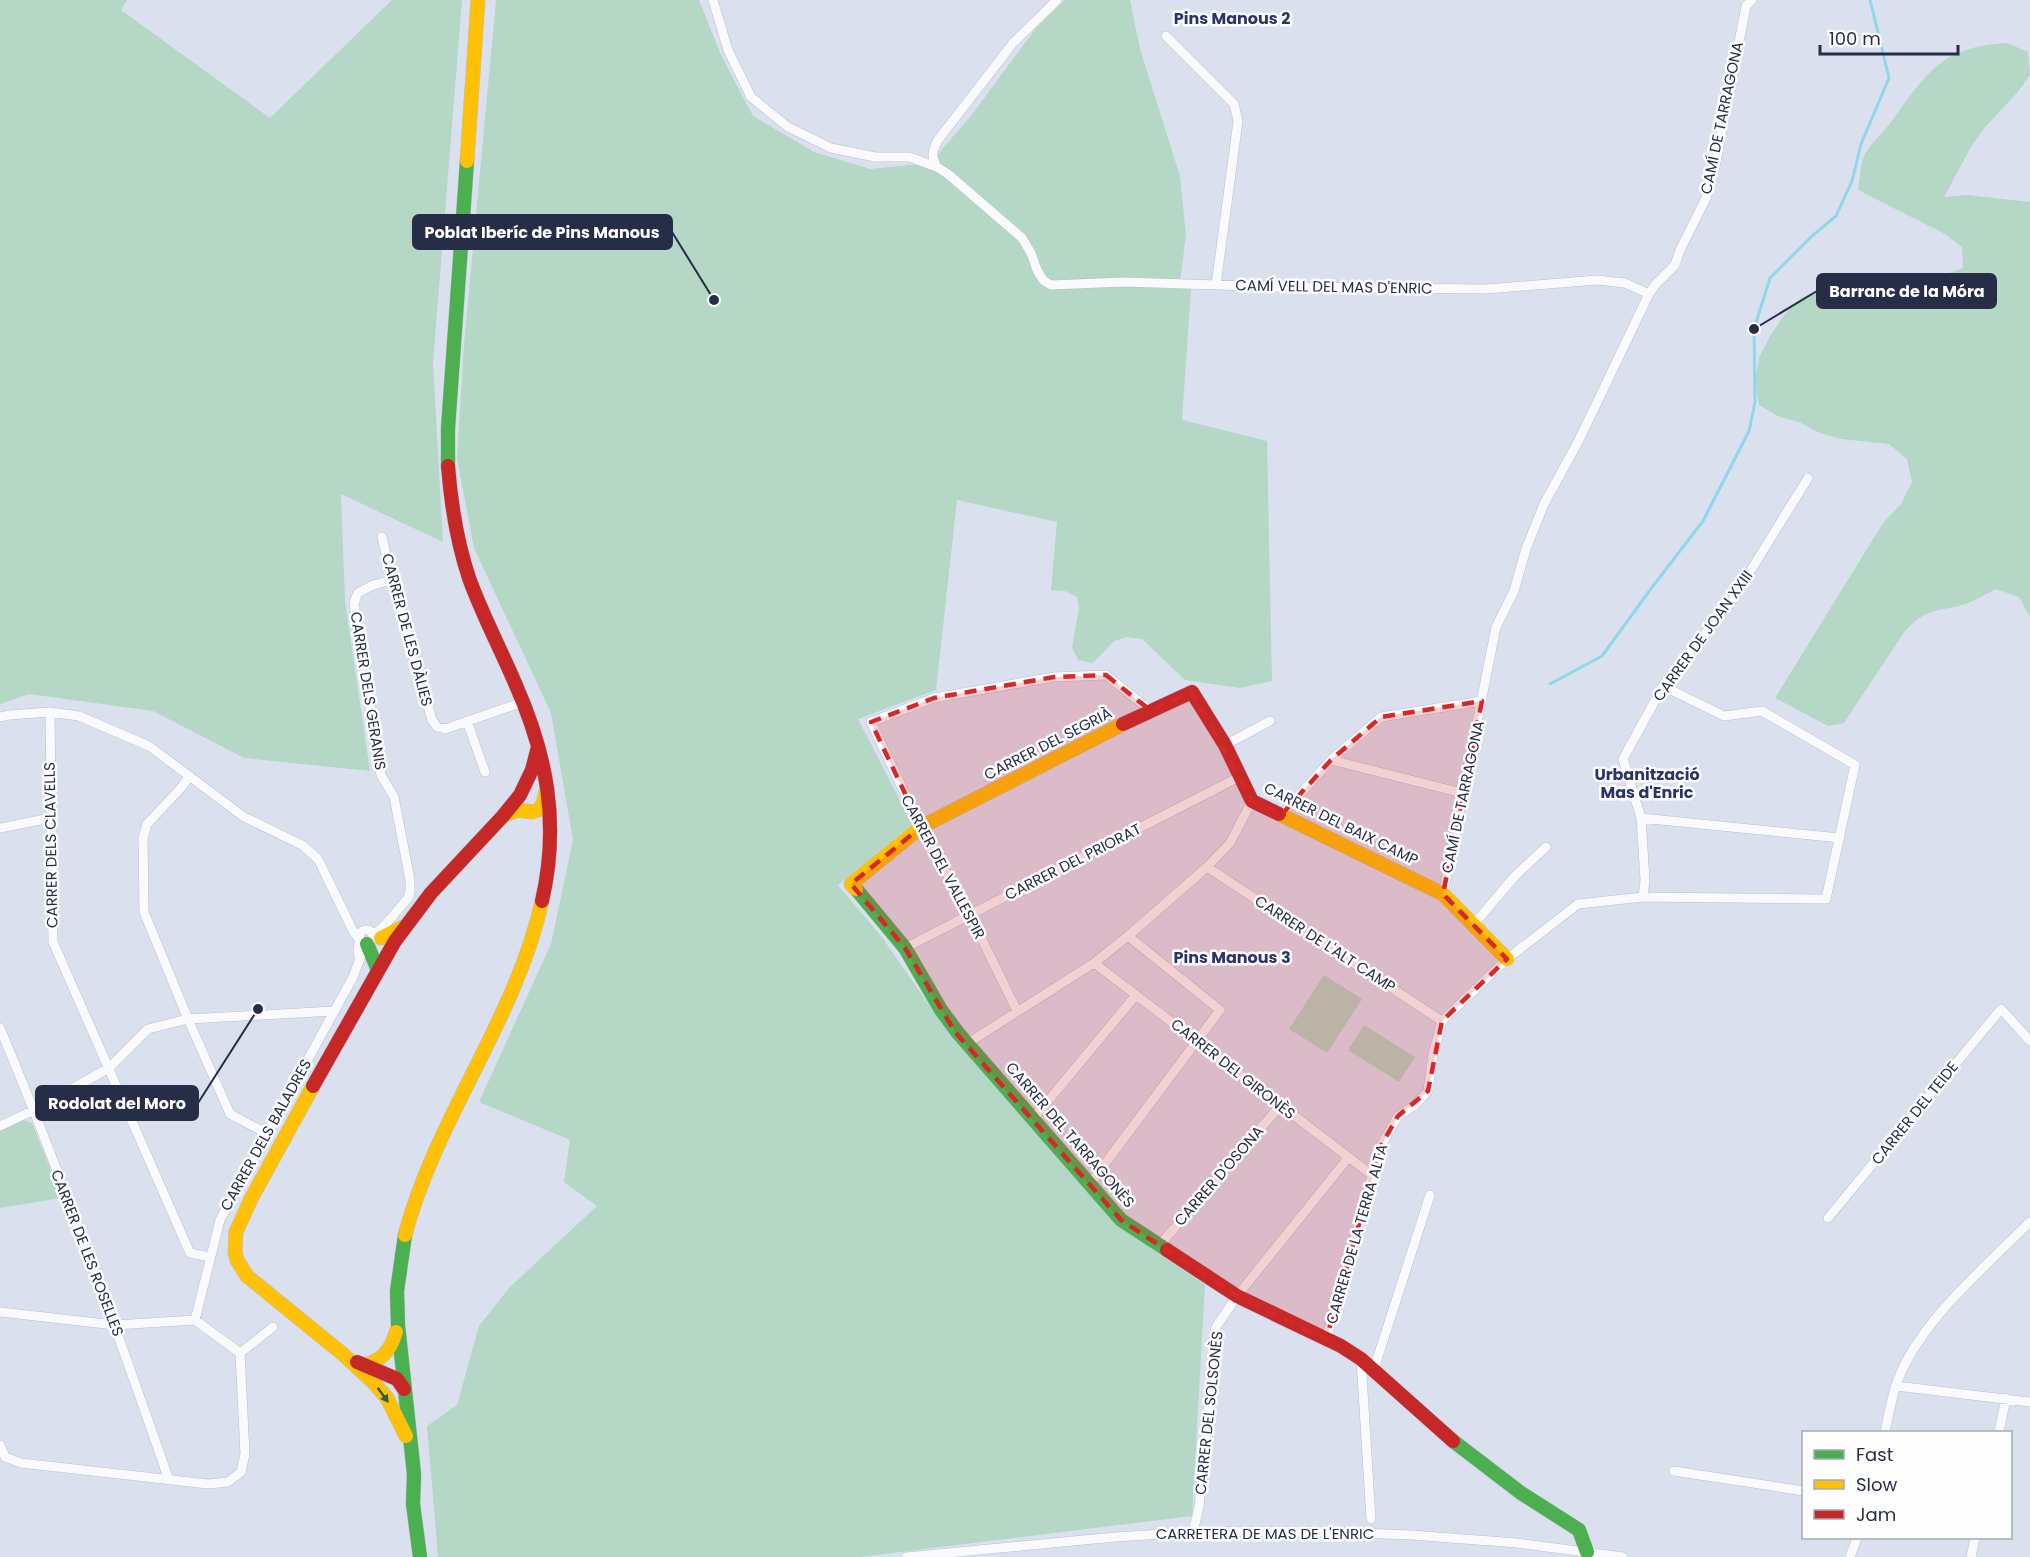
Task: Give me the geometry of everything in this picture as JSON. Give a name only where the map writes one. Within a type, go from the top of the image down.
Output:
[{"type":"main road","points":[[420,1557],[413,1504],[414,1474],[398,1324],[397,1291],[405,1234],[427,1169],[527,957],[546,891],[550,839],[548,797],[538,745],[523,702],[470,579],[454,523],[449,480],[448,428],[478,0]]},
{"type":"main road","name":"CARRER DEL SEGRIÀ","points":[[921,827],[1150,711],[1192,693]]},
{"type":"main road","name":"CARRER DEL BAIX CAMP","points":[[1192,693],[1225,745],[1252,801],[1443,894],[1507,959]]},
{"type":"main road","points":[[538,745],[532,770],[519,801],[543,820],[550,839]]},
{"type":"main road","points":[[410,1444],[387,1398],[374,1383],[345,1356],[247,1276],[237,1260],[236,1232],[248,1206],[378,970],[405,926],[430,893],[503,816],[526,788],[535,787],[548,797]]},
{"type":"main road","points":[[503,816],[518,810],[530,811],[541,807],[548,797]]},
{"type":"main road","name":"CARRER DEL TARRAGONÈS","points":[[921,827],[851,884],[905,948],[955,1032],[968,1043],[1121,1221],[1236,1296],[1341,1346],[1361,1359],[1460,1447],[1521,1493],[1579,1530],[1587,1552]]},
{"type":"main road","points":[[367,940],[405,926]]},
{"type":"main road","points":[[367,940],[389,952]]},
{"type":"main road","points":[[367,940],[378,970]]},
{"type":"main road","points":[[364,1365],[380,1360],[387,1354],[398,1324]]},
{"type":"main road","points":[[345,1356],[396,1379],[404,1390]]},
{"type":"main road","points":[[414,1474],[422,1500],[429,1557]]},
{"type":"street","name":"CAMÍ VELL DEL MAS D'ENRIC","points":[[713,0],[728,50],[751,97],[788,127],[831,148],[875,157],[909,157],[937,167],[1022,238],[1037,270],[1051,285],[1124,282],[1486,289],[1598,280],[1625,283],[1649,294]]},
{"type":"street","points":[[937,167],[932,157],[932,150],[938,140],[1013,43],[1057,0]]},
{"type":"street","name":"CAMÍ DE TARRAGONA","points":[[1649,294],[1675,265],[1706,198],[1715,166],[1746,6],[1752,0]]},
{"type":"street","points":[[1166,36],[1234,104],[1238,121],[1216,285]]},
{"type":"street","points":[[1282,814],[1331,760],[1381,717],[1482,701],[1496,627],[1514,591],[1526,549],[1544,504],[1578,442],[1649,294]]},
{"type":"street","name":"CARRER DE JOAN XXIII","points":[[1643,897],[1645,880],[1641,818],[1623,759],[1663,686],[1733,599],[1808,478]]},
{"type":"street","name":"CARRER DE LES DÀLIES","points":[[382,537],[392,580],[432,720],[436,727],[445,729],[523,702]]},
{"type":"street","name":"CARRER DELS GERANIS","points":[[367,940],[380,930],[408,898],[410,880],[394,797],[381,775],[354,603],[358,593],[373,585],[392,580]]},
{"type":"street","name":"CARRER DEL VALLESPIR","points":[[1017,1011],[970,915],[921,827],[871,722],[934,698],[1065,676],[1106,675],[1150,711]]},
{"type":"street","points":[[1442,1021],[1507,959],[1578,904],[1643,897],[1826,899],[1855,765],[1762,711],[1724,716],[1663,686]]},
{"type":"street","name":"CAMÍ DE TARRAGONA","points":[[1443,894],[1482,701]]},
{"type":"street","points":[[0,717],[50,712],[79,716],[149,746],[244,817],[302,845],[318,859],[352,931],[367,940]]},
{"type":"street","name":"CARRER DELS CLAVELLS","points":[[50,712],[53,942],[190,1252],[210,1257]]},
{"type":"street","points":[[1225,745],[1270,721]]},
{"type":"street","points":[[467,722],[485,772]]},
{"type":"street","points":[[1331,760],[1462,793]]},
{"type":"street","points":[[190,776],[147,824],[143,838],[144,912],[230,1114],[266,1133]]},
{"type":"street","name":"CARRER DEL PRIORAT","points":[[905,948],[1241,776]]},
{"type":"street","points":[[968,1043],[1094,963],[1128,936],[1207,867],[1230,843],[1252,801]]},
{"type":"street","points":[[0,828],[50,818]]},
{"type":"street","points":[[1641,818],[1840,838]]},
{"type":"street","points":[[1474,924],[1515,876],[1546,847]]},
{"type":"street","name":"CARRER DE L'ALT CAMP","points":[[1207,867],[1442,1021]]},
{"type":"street","points":[[1089,1185],[1220,1010],[1128,936]]},
{"type":"street","name":"CARRER DELS BALADRES","points":[[195,1320],[219,1220],[354,976],[367,940]]},
{"type":"street","name":"CARRER DEL GIRONÈS","points":[[1094,963],[1372,1175]]},
{"type":"street","points":[[1033,1119],[1136,995]]},
{"type":"street","name":"CARRER DEL TEIDE","points":[[1828,1218],[2001,1009],[2030,1041]]},
{"type":"street","points":[[0,1126],[34,1110],[109,1068],[148,1029],[188,1019],[334,1011]]},
{"type":"street","name":"CARRER DE LA TERRA ALTA","points":[[1326,1340],[1382,1144],[1398,1116],[1414,1106],[1428,1091],[1433,1054],[1442,1021]]},
{"type":"street","name":"CARRER DE LES ROSELLES","points":[[0,1028],[34,1110],[115,1325],[169,1480]]},
{"type":"street","name":"CARRER D'OSONA","points":[[1158,1246],[1280,1106]]},
{"type":"street","name":"CARRER DEL SOLSONÈS","points":[[1193,1532],[1199,1506],[1216,1327],[1236,1296],[1348,1158]]},
{"type":"street","points":[[1374,1369],[1430,1195]]},
{"type":"street","points":[[1885,1431],[1896,1386],[1917,1343],[1947,1305],[2030,1222]]},
{"type":"street","points":[[0,1312],[115,1325],[195,1320],[240,1353]]},
{"type":"street","points":[[240,1353],[273,1327]]},
{"type":"street","points":[[0,1445],[5,1457],[21,1463],[208,1484],[228,1482],[241,1472],[245,1454],[240,1353]]},
{"type":"street","points":[[1361,1359],[1371,1519]]},
{"type":"street","points":[[1896,1386],[2030,1402]]},
{"type":"street","points":[[1999,1431],[2006,1398]]},
{"type":"street","points":[[1674,1472],[1802,1491]]},
{"type":"street","name":"CARRETERA DE MAS DE L'ENRIC","points":[[906,1557],[1060,1541],[1193,1532],[1370,1533],[1517,1543],[1623,1557]]},
{"type":"street","points":[[1850,1557],[1857,1539]]},
{"type":"street","points":[[1971,1557],[1976,1539]]},
{"type":"highlighted area","points":[[1106,675],[1150,710],[1192,692],[1252,801],[1282,814],[1331,760],[1381,717],[1482,701],[1443,894],[1507,959],[1442,1021],[1428,1091],[1398,1116],[1382,1144],[1326,1340],[1237,1296],[1121,1220],[955,1032],[905,948],[851,884],[921,827],[871,722],[934,698],[1054,677]]},
{"type":"green space","points":[[0,0],[127,0],[121,10],[270,118],[392,0],[462,0],[433,363],[443,542],[341,494],[345,601],[370,771],[244,758],[153,711],[29,694],[0,704]]},
{"type":"green space","points":[[496,0],[699,0],[721,55],[753,116],[814,152],[870,169],[930,163],[971,116],[1036,28],[1065,0],[1130,0],[1140,49],[1180,176],[1186,235],[1179,289],[1191,289],[1182,420],[1267,441],[1272,681],[1240,688],[1185,680],[1142,639],[1127,637],[1114,641],[1093,663],[1078,660],[1072,647],[1079,609],[1077,597],[1065,591],[1051,590],[1057,522],[957,500],[936,690],[858,719],[912,824],[838,885],[881,936],[934,1012],[1106,1214],[1205,1285],[1192,1516],[860,1557],[438,1557],[427,1426],[457,1405],[479,1326],[509,1288],[597,1206],[564,1182],[570,1140],[479,1102],[551,944],[573,840],[551,713],[474,548],[457,458],[464,345]]},
{"type":"green space","points":[[2007,43],[2028,52],[2030,75],[2017,93],[1985,127],[1971,147],[1944,197],[1967,195],[2030,202],[2030,617],[2019,597],[1996,589],[1966,604],[1927,614],[1905,631],[1844,723],[1828,726],[1775,698],[1883,523],[1901,504],[1912,482],[1907,459],[1889,444],[1841,439],[1820,433],[1801,423],[1778,416],[1759,405],[1755,381],[1759,358],[1784,315],[1801,298],[1822,289],[1846,286],[1867,278],[1891,273],[1941,276],[1963,268],[1962,247],[1945,234],[1858,190],[1861,167],[1863,158],[1870,147],[1915,89],[1938,65],[1966,50],[1984,45]]},
{"type":"green space","points":[[1324,975],[1362,999],[1327,1053],[1289,1029]]},
{"type":"green space","points":[[1364,1025],[1415,1057],[1399,1082],[1348,1050]]},
{"type":"green space","points":[[23,1120],[32,1123],[62,1198],[0,1208],[0,1131]]},
{"type":"waterway","points":[[1550,684],[1602,656],[1703,521],[1749,431],[1755,402],[1754,329],[1770,278],[1811,237],[1836,216],[1852,181],[1861,144],[1889,78],[1870,0]]},
{"type":"traffic: fast","points":[[448,466],[448,428],[467,161]]},
{"type":"traffic: fast","points":[[856,889],[905,948],[941,1010],[958,1033],[1121,1220],[1167,1250]]},
{"type":"traffic: fast","points":[[367,944],[378,970]]},
{"type":"traffic: fast","points":[[405,1235],[397,1291],[398,1325],[414,1474],[413,1504],[420,1557]]},
{"type":"traffic: fast","points":[[1453,1441],[1521,1493],[1579,1530],[1587,1552]]},
{"type":"traffic: slow","points":[[467,161],[478,0]]},
{"type":"traffic: slow","points":[[856,889],[851,884],[921,827],[1123,724]]},
{"type":"traffic: slow","points":[[503,816],[518,810],[532,812],[538,810],[543,804],[546,791]]},
{"type":"traffic: slow","points":[[1279,814],[1443,894],[1507,959]]},
{"type":"traffic: slow","points":[[405,1235],[436,1150],[514,987],[530,944],[542,901]]},
{"type":"traffic: slow","points":[[381,938],[403,927]]},
{"type":"traffic: slow","points":[[313,1086],[251,1199],[236,1232],[237,1260],[247,1276],[344,1355],[374,1383],[387,1398],[406,1436]]},
{"type":"traffic: slow","points":[[364,1365],[376,1361],[385,1354],[396,1332]]},
{"type":"traffic: jam","points":[[448,466],[455,523],[469,578],[526,710],[542,763],[550,817],[550,844],[542,901]]},
{"type":"traffic: jam","points":[[1123,724],[1192,692],[1225,745],[1252,801],[1279,814]]},
{"type":"traffic: jam","points":[[313,1086],[395,941],[431,893],[520,795],[532,770],[538,747]]},
{"type":"traffic: jam","points":[[1167,1250],[1237,1296],[1341,1346],[1361,1359],[1453,1441]]},
{"type":"traffic: jam","points":[[357,1362],[397,1379],[404,1389]]},
{"type":"place","name":"Poblat Iberíc de Pins Manous","points":[[714,300]]},
{"type":"place","name":"Barranc de la Móra","points":[[1754,329]]},
{"type":"place","name":"Rodolat del Moro","points":[[258,1009]]},
{"type":"district","name":"Pins Manous 2","points":[[1232,18]]},
{"type":"district","name":"Urbanització Mas d'Enric","points":[[1647,783]]},
{"type":"district","name":"Pins Manous 3","points":[[1232,957]]}]
